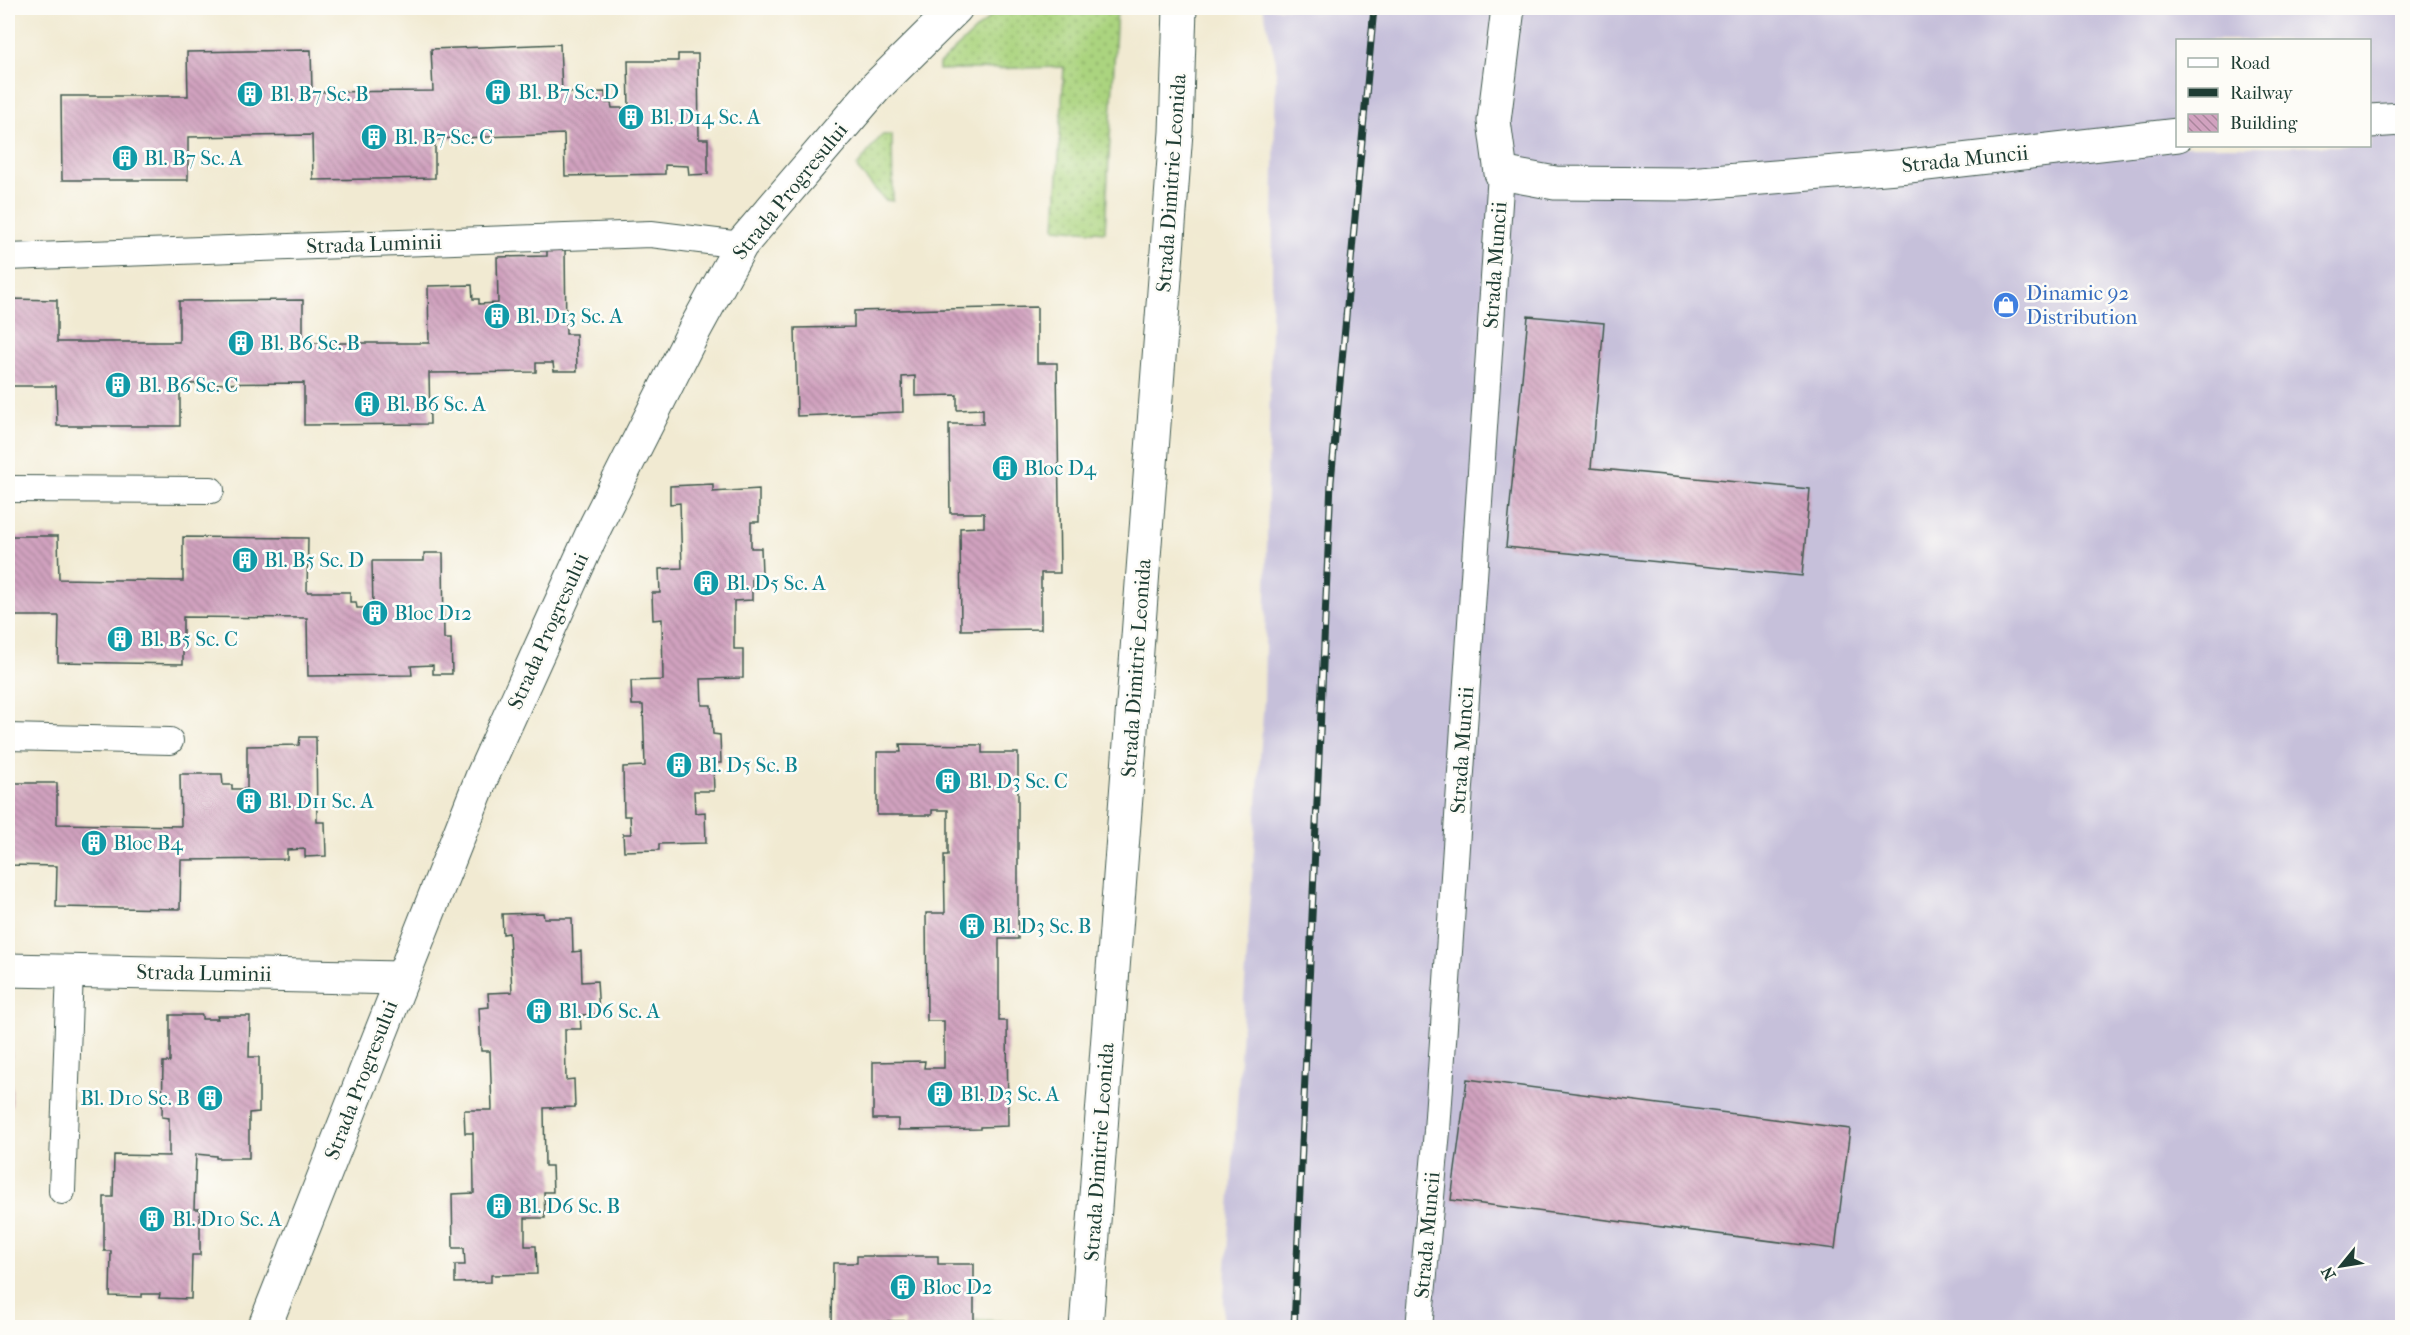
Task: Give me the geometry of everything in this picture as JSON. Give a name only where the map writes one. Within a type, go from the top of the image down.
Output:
[{"type":"street","name":"Strada Progresului","points":[[264,1328],[401,978],[483,777],[596,525],[695,329],[741,245],[877,86],[956,8]]},
{"type":"street","name":"Strada Dimitrie Leonida","points":[[1086,1328],[1176,132],[1180,8]]},
{"type":"street","name":"Strada Muncii","points":[[1508,8],[1494,121],[1501,173],[1555,183],[1688,184],[1909,166],[2176,135]]},
{"type":"street","points":[[2371,121],[2403,119]]},
{"type":"street","name":"Strada Luminii","points":[[8,970],[401,978]]},
{"type":"lane","name":"Strada Muncii","points":[[1419,1328],[1438,1119],[1501,173]]},
{"type":"lane","name":"Strada Luminii","points":[[8,257],[651,234],[741,245]]},
{"type":"lane","points":[[8,489],[211,490]]},
{"type":"lane","points":[[8,737],[170,741]]},
{"type":"lane","points":[[62,1191],[70,971]]},
{"type":"shaded area","points":[[1263,8],[2402,8],[2402,1327],[1222,1328],[1264,698],[1276,62]]},
{"type":"green space","points":[[1000,8],[1117,8],[1105,232],[1055,228],[1064,67],[939,70],[939,64]]},
{"type":"green space","points":[[882,135],[892,135],[893,201],[885,200],[857,166]]},
{"type":"green space","points":[[976,1320],[1023,1322],[1023,1327],[976,1327]]},
{"type":"building","points":[[560,44],[562,93],[605,92],[606,103],[611,103],[612,108],[629,108],[628,61],[678,61],[678,54],[698,54],[699,139],[708,139],[708,174],[689,175],[688,166],[665,165],[665,174],[565,176],[564,134],[435,139],[435,178],[313,180],[312,135],[188,137],[188,180],[62,180],[61,96],[188,96],[187,52],[311,50],[312,92],[433,91],[431,49]]},
{"type":"building","points":[[547,247],[565,247],[566,334],[576,334],[577,371],[554,371],[553,363],[536,363],[536,372],[429,373],[430,424],[304,425],[304,383],[180,384],[180,426],[57,426],[56,386],[8,386],[8,299],[57,300],[57,342],[179,342],[179,301],[303,300],[303,343],[429,343],[428,286],[472,285],[473,299],[479,299],[479,304],[498,303],[497,257],[547,256]]},
{"type":"building","name":"Bloc D4","points":[[1037,307],[1037,363],[1057,363],[1060,573],[1041,573],[1041,629],[961,630],[960,528],[984,527],[984,513],[950,513],[949,424],[983,424],[983,409],[957,410],[957,395],[915,396],[915,376],[902,377],[903,412],[797,416],[795,328],[854,327],[854,311]]},
{"type":"building","points":[[1528,316],[1604,323],[1591,468],[1810,489],[1802,576],[1506,547]]},
{"type":"building","points":[[713,484],[713,492],[759,489],[759,522],[751,522],[751,548],[761,548],[762,573],[752,573],[752,600],[734,601],[734,649],[743,649],[743,678],[701,679],[702,705],[711,705],[713,734],[720,735],[721,763],[713,763],[714,791],[694,791],[695,813],[705,812],[706,843],[659,844],[659,850],[624,851],[623,834],[631,834],[630,816],[624,816],[623,767],[645,766],[643,705],[632,705],[631,681],[663,680],[662,619],[653,620],[652,593],[660,593],[659,569],[682,568],[680,503],[670,504],[670,486]]},
{"type":"building","points":[[8,536],[58,536],[59,579],[183,581],[183,537],[308,538],[307,592],[350,592],[350,602],[356,602],[357,608],[373,608],[372,561],[424,561],[424,553],[443,553],[444,639],[451,639],[452,674],[433,674],[433,665],[411,666],[412,675],[308,676],[307,618],[183,617],[183,664],[58,662],[59,616],[8,616]]},
{"type":"building","points":[[300,737],[316,737],[317,822],[325,822],[326,856],[305,857],[305,849],[287,850],[287,859],[181,860],[180,909],[56,907],[57,866],[8,865],[8,783],[57,783],[57,824],[181,826],[180,774],[222,774],[223,785],[232,785],[232,789],[247,789],[247,746],[299,745]]},
{"type":"building","points":[[900,744],[982,745],[982,753],[1018,753],[1018,939],[999,939],[999,1021],[1007,1021],[1008,1126],[980,1127],[980,1129],[898,1130],[898,1119],[873,1119],[873,1062],[925,1061],[924,1068],[944,1068],[944,1021],[927,1021],[926,913],[945,913],[944,855],[948,855],[948,810],[932,810],[932,815],[877,815],[877,752],[901,752]]},
{"type":"building","points":[[543,913],[544,918],[572,918],[573,952],[581,951],[582,982],[597,981],[599,1014],[580,1015],[581,1029],[565,1029],[566,1080],[574,1079],[575,1107],[544,1108],[545,1166],[552,1166],[553,1192],[544,1192],[545,1218],[525,1218],[525,1246],[536,1246],[537,1274],[491,1275],[491,1282],[455,1283],[455,1265],[465,1265],[464,1248],[453,1248],[452,1194],[474,1193],[473,1133],[465,1133],[464,1110],[492,1110],[490,1051],[481,1051],[479,1008],[489,1007],[488,993],[512,992],[509,933],[503,934],[502,914]]},
{"type":"building","points":[[8,1011],[12,1011],[12,1107],[8,1107]]},
{"type":"building","points":[[170,1015],[202,1015],[202,1019],[218,1019],[217,1016],[250,1016],[249,1057],[259,1057],[259,1112],[249,1113],[249,1158],[216,1158],[216,1156],[196,1154],[194,1209],[200,1209],[200,1255],[192,1255],[191,1299],[159,1298],[160,1294],[142,1294],[142,1297],[110,1296],[111,1251],[104,1251],[104,1197],[113,1197],[114,1155],[169,1156],[169,1118],[162,1117],[163,1062],[170,1062]]},
{"type":"building","points":[[1467,1079],[1850,1129],[1835,1249],[1451,1200]]},
{"type":"building","name":"Bloc D2","points":[[857,1256],[938,1256],[938,1264],[974,1264],[974,1328],[904,1328],[904,1321],[888,1321],[888,1326],[832,1326],[833,1263],[857,1263]]},
{"type":"railway","points":[[1294,1328],[1331,482],[1374,8]]},
{"type":"place","name":"Bl. B7 Sc. D","points":[[498,92]]},
{"type":"place","name":"Bl. B7 Sc. B","points":[[250,94]]},
{"type":"place","name":"Bl. D14 Sc. A","points":[[631,117]]},
{"type":"place","name":"Bl. B7 Sc. C","points":[[374,137]]},
{"type":"place","name":"Bl. B7 Sc. A","points":[[125,158]]},
{"type":"place","name":"Dinamic 92 Distribution","points":[[2006,305]]},
{"type":"place","name":"Bl. D13 Sc. A","points":[[497,316]]},
{"type":"place","name":"Bl. B6 Sc. B","points":[[241,343]]},
{"type":"place","name":"Bl. B6 Sc. C","points":[[118,385]]},
{"type":"place","name":"Bl. B6 Sc. A","points":[[367,404]]},
{"type":"place","name":"Bloc D4","points":[[1005,468]]},
{"type":"place","name":"Bl. B5 Sc. D","points":[[245,560]]},
{"type":"place","name":"Bl. D5 Sc. A","points":[[706,583]]},
{"type":"place","name":"Bloc D12","points":[[375,613]]},
{"type":"place","name":"Bl. B5 Sc. C","points":[[120,639]]},
{"type":"place","name":"Bl. D5 Sc. B","points":[[679,765]]},
{"type":"place","name":"Bl. D3 Sc. C","points":[[948,781]]},
{"type":"place","name":"Bl. D11 Sc. A","points":[[249,801]]},
{"type":"place","name":"Bloc B4","points":[[94,843]]},
{"type":"place","name":"Bl. D3 Sc. B","points":[[972,926]]},
{"type":"place","name":"Bl. D6 Sc. A","points":[[539,1011]]},
{"type":"place","name":"Bl. D3 Sc. A","points":[[940,1094]]},
{"type":"place","name":"Bl. D10 Sc. B","points":[[210,1098]]},
{"type":"place","name":"Bl. D6 Sc. B","points":[[499,1206]]},
{"type":"place","name":"Bl. D10 Sc. A","points":[[152,1219]]},
{"type":"place","name":"Bloc D2","points":[[903,1287]]}]
